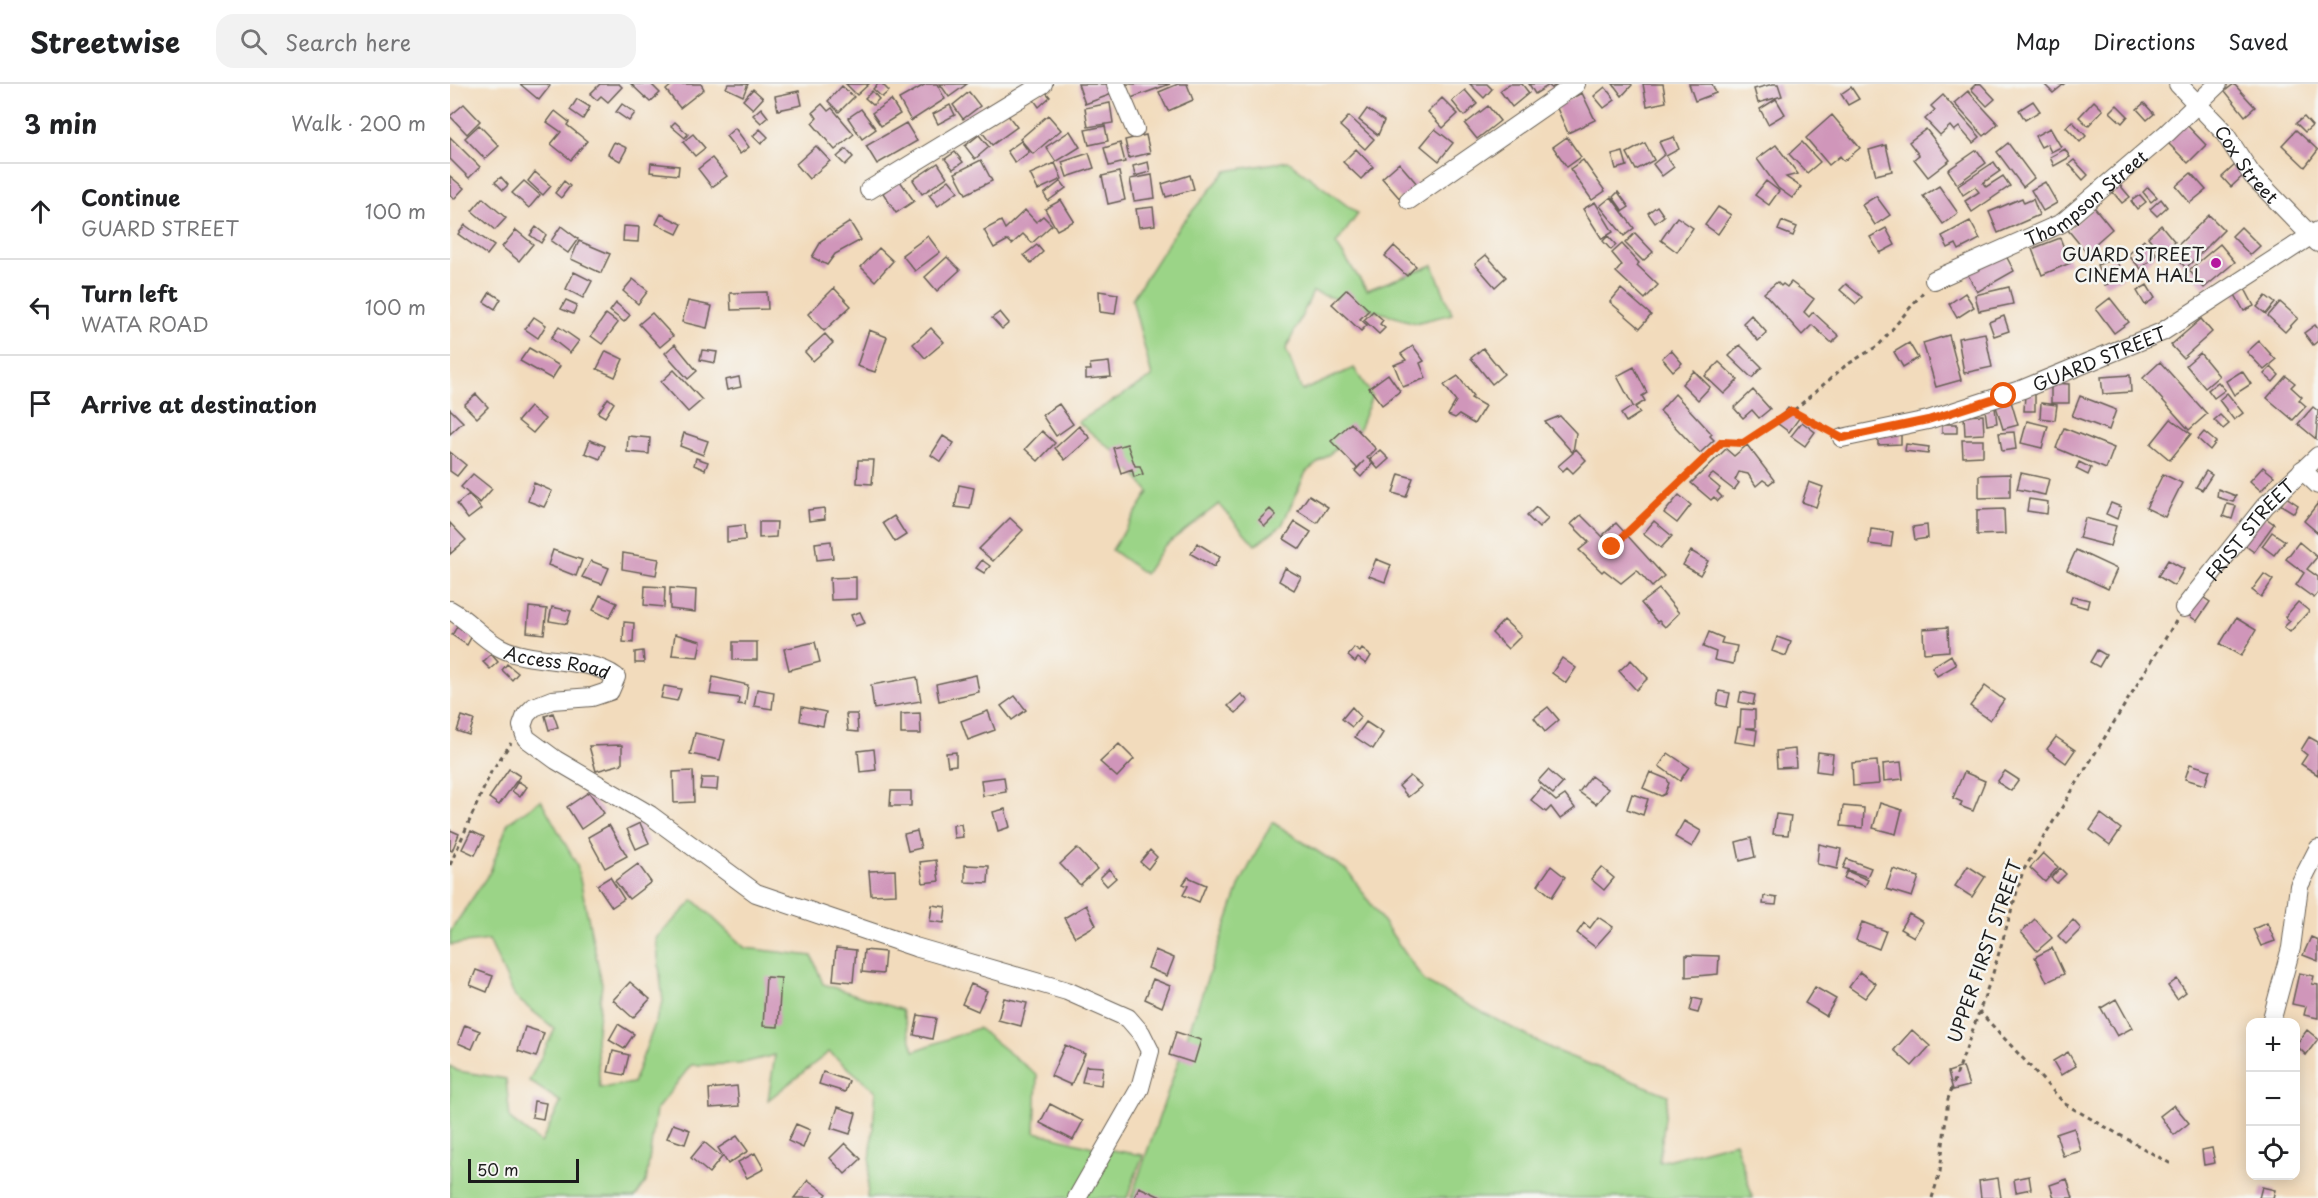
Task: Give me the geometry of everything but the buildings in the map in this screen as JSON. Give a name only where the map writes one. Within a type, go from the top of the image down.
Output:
[{"type":"street","points":[[869,190],[1043,84]]},
{"type":"street","points":[[1116,84],[1135,129]]},
{"type":"street","points":[[1409,200],[1576,84]]},
{"type":"street","name":"Cox Street","points":[[2178,84],[2223,131],[2252,175],[2316,237]]},
{"type":"street","name":"Thompson Street","points":[[1934,280],[2062,223],[2218,84]]},
{"type":"street","name":"GUARD STREET","points":[[1842,438],[1928,420],[2023,389],[2082,366],[2162,332],[2316,237]]},
{"type":"street","name":"FRIST STREET","points":[[2184,608],[2265,506],[2318,456]]},
{"type":"street","points":[[2302,470],[2318,485]]},
{"type":"street","name":"Access Road","points":[[450,610],[500,647],[558,662],[605,669],[616,677],[610,691],[592,697],[552,700],[534,707],[526,715],[522,726]]},
{"type":"street","points":[[522,726],[526,738],[650,815],[756,893],[915,946],[1067,991],[1128,1018],[1141,1034],[1150,1051],[1140,1088],[1077,1198]]},
{"type":"street","points":[[2272,1018],[2291,948],[2299,886],[2318,849]]},
{"type":"path","points":[[1612,547],[1722,442],[1743,443],[1792,411],[1845,366],[1880,345],[1934,280]]},
{"type":"path","points":[[1792,411],[1842,438]]},
{"type":"path","name":"UPPER FIRST STREET","points":[[1932,1198],[1940,1172],[1947,1099],[1979,1011],[2023,870],[2184,608]]},
{"type":"path","points":[[450,865],[491,772],[522,726]]},
{"type":"path","points":[[1979,1011],[2065,1104],[2171,1164]]},
{"type":"green space","points":[[1288,161],[1358,214],[1336,244],[1367,290],[1433,265],[1452,314],[1415,323],[1313,292],[1286,349],[1302,391],[1354,368],[1372,396],[1358,432],[1306,472],[1282,525],[1255,545],[1219,504],[1163,547],[1145,574],[1112,550],[1149,492],[1116,453],[1078,422],[1152,377],[1132,299],[1177,229],[1226,171]]},
{"type":"green space","points":[[541,800],[577,865],[602,984],[596,1040],[600,1088],[633,1083],[663,1002],[656,938],[694,900],[745,948],[812,956],[823,984],[902,1010],[914,1051],[978,1028],[1037,1075],[1035,1132],[1093,1147],[1143,1155],[1127,1198],[867,1198],[876,1091],[829,1052],[768,1100],[775,1055],[739,1064],[691,1065],[656,1110],[646,1182],[635,1198],[450,1198],[450,1066],[458,1071],[506,1079],[510,1119],[541,1143],[561,1102],[529,1081],[555,1029],[515,997],[489,940],[450,945],[450,932],[490,872],[508,823]]},
{"type":"green space","points":[[1272,822],[1348,871],[1425,982],[1556,1051],[1668,1095],[1659,1162],[1735,1142],[1753,1198],[1131,1198],[1240,884]]},
{"type":"place","name":"GUARD STREET CINEMA HALL","points":[[2216,263]]},
{"type":"route","points":[[1612,547],[1683,476],[1722,442],[1743,443],[1792,411],[1842,438],[1928,420],[2004,396]]}]
